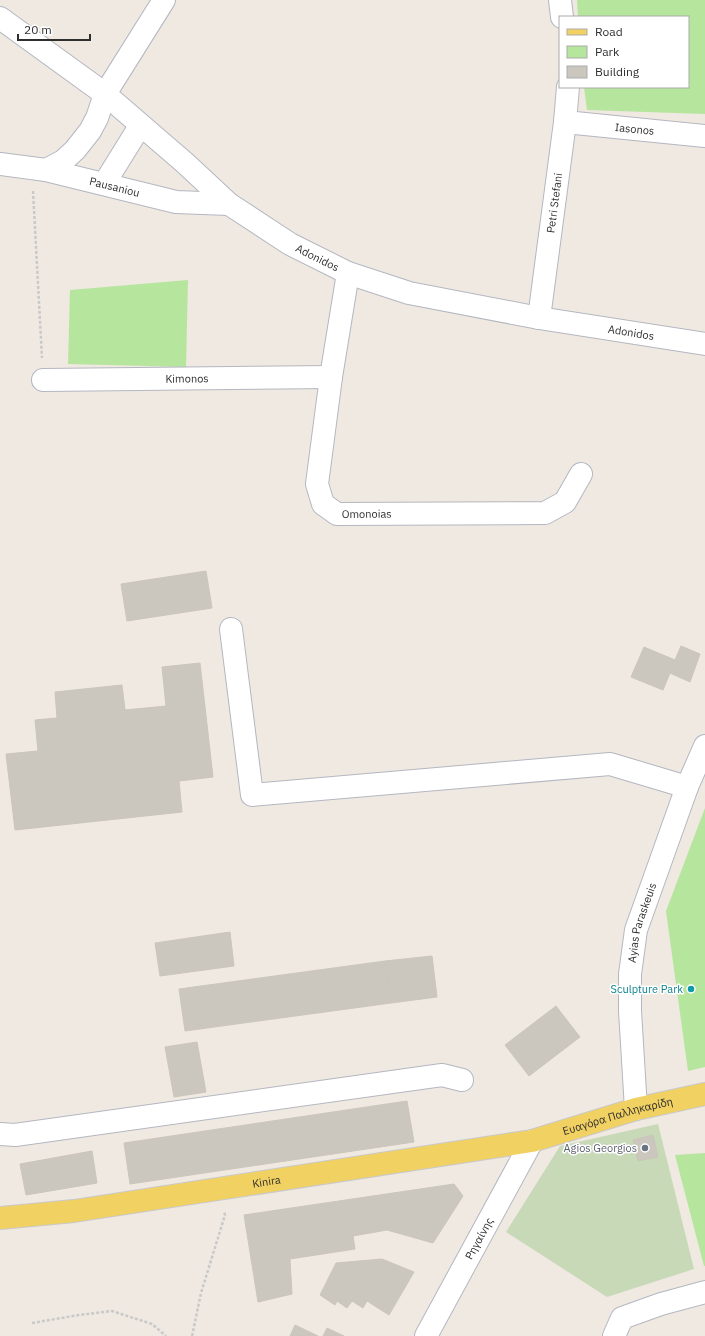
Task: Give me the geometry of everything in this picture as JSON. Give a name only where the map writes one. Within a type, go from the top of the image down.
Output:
[{"type":"main road","name":"Ευαγόρα Παλληκαρίδη","points":[[532,1141],[636,1109],[705,1094]]},
{"type":"main road","name":"Kinira","points":[[0,1218],[74,1211],[532,1141]]},
{"type":"street","points":[[39,169],[63,161],[75,150],[90,131],[97,118],[105,94],[164,0]]},
{"type":"street","points":[[560,0],[562,16]]},
{"type":"street","name":"Adonidos","points":[[0,18],[105,94],[140,126],[185,163],[229,204],[290,244],[348,273],[409,293],[539,318],[705,344]]},
{"type":"street","name":"Petri Stefani","points":[[539,318],[565,122],[568,88]]},
{"type":"street","name":"Iasonos","points":[[565,122],[705,136]]},
{"type":"street","points":[[104,184],[140,126]]},
{"type":"street","name":"Pausaniou","points":[[0,164],[39,169],[176,202],[229,204]]},
{"type":"street","name":"Omonoias","points":[[348,273],[331,377],[317,484],[323,504],[337,514],[544,513],[565,502],[581,474]]},
{"type":"street","name":"Kimonos","points":[[43,380],[331,377]]},
{"type":"street","points":[[231,629],[252,795],[610,764],[687,787]]},
{"type":"street","name":"Ayias Paraskeuis","points":[[636,1109],[630,1012],[630,974],[636,930],[687,787],[705,746]]},
{"type":"street","points":[[0,1134],[15,1135],[442,1074],[462,1080]]},
{"type":"street","name":"Ρηγαίνης","points":[[426,1336],[532,1141]]},
{"type":"street","points":[[614,1336],[622,1318],[662,1304],[705,1292]]},
{"type":"path","points":[[39,169],[43,380]]},
{"type":"path","points":[[192,1336],[201,1293],[224,1215],[222,1188]]},
{"type":"path","points":[[32,1323],[112,1311],[152,1324],[166,1336]]},
{"type":"green space","points":[[577,0],[705,0],[705,114],[587,110],[584,88],[689,88],[689,16],[578,16]]},
{"type":"green space","points":[[188,280],[186,367],[68,364],[70,290]]},
{"type":"green space","name":"Sculpture Park","points":[[705,808],[705,1067],[688,1071],[666,911]]},
{"type":"green space","points":[[658,1124],[694,1269],[607,1297],[506,1232],[560,1146]]},
{"type":"green space","points":[[705,1153],[705,1266],[704,1266],[675,1155]]},
{"type":"building","points":[[206,571],[212,608],[127,621],[121,584]]},
{"type":"building","points":[[681,646],[700,654],[690,682],[670,673],[663,690],[631,677],[644,647],[675,660]]},
{"type":"building","points":[[200,663],[213,777],[179,781],[182,812],[15,830],[6,754],[38,751],[35,720],[57,718],[55,692],[122,685],[125,710],[166,706],[162,667]]},
{"type":"building","points":[[230,932],[234,966],[160,976],[155,943]]},
{"type":"building","points":[[432,956],[437,997],[391,1003],[385,961]]},
{"type":"building","points":[[385,961],[391,1003],[185,1031],[179,989]]},
{"type":"building","points":[[556,1006],[580,1037],[529,1076],[505,1045]]},
{"type":"building","points":[[197,1042],[206,1092],[174,1097],[165,1047]]},
{"type":"building","points":[[407,1101],[414,1142],[130,1184],[124,1143]]},
{"type":"building","name":"Agios Georgios","points":[[653,1135],[658,1157],[638,1161],[633,1140]]},
{"type":"building","points":[[92,1151],[97,1183],[26,1195],[20,1164]]},
{"type":"building","points":[[454,1184],[463,1196],[433,1243],[387,1230],[353,1236],[355,1249],[290,1259],[292,1294],[258,1302],[244,1215]]},
{"type":"building","points":[[382,1259],[414,1272],[389,1315],[367,1301],[363,1308],[352,1301],[347,1308],[337,1301],[335,1305],[320,1295],[336,1263]]},
{"type":"building","points":[[295,1325],[318,1336],[290,1336]]},
{"type":"building","points":[[327,1328],[344,1336],[323,1336]]},
{"type":"place","name":"Sculpture Park","points":[[691,989]]},
{"type":"place","name":"Agios Georgios","points":[[645,1148]]}]
